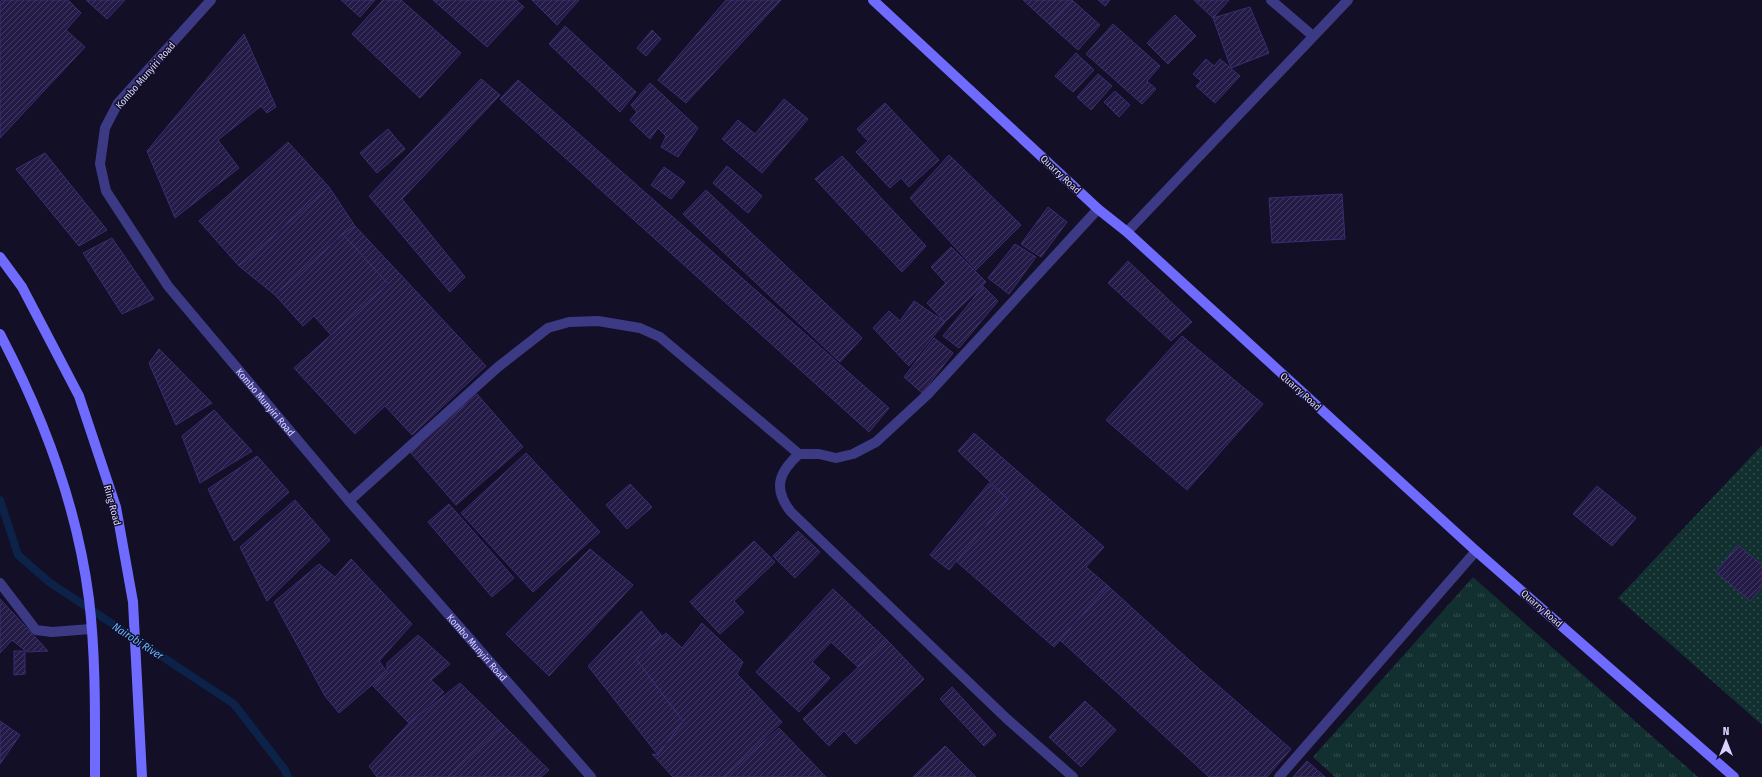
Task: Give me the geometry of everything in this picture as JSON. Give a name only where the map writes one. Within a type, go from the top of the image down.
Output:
[{"type":"main road","name":"Quarry Road","points":[[873,0],[1098,209],[1127,232],[1476,551],[1734,777]]},
{"type":"main road","name":"Ring Road","points":[[0,257],[22,287],[78,396],[116,507],[133,602],[142,777]]},
{"type":"main road","points":[[0,334],[36,410],[67,493],[77,533],[89,598],[95,676],[95,777]]},
{"type":"street","name":"Kombo Munyiri Road","points":[[211,0],[118,103],[105,128],[100,164],[106,191],[168,286],[350,501],[591,777]]},
{"type":"street","points":[[1271,0],[1313,36]]},
{"type":"street","points":[[1127,232],[1348,0]]},
{"type":"street","points":[[350,501],[498,368],[548,328],[569,322],[598,322],[640,328],[660,337],[799,454],[819,454],[836,458],[853,454],[876,442],[928,394],[1098,209]]},
{"type":"street","points":[[799,454],[790,462],[782,476],[779,489],[782,500],[791,512],[1006,718],[1073,777]]},
{"type":"street","points":[[1279,777],[1476,551]]},
{"type":"street","points":[[0,583],[36,630],[52,632],[91,628]]},
{"type":"green space","points":[[1762,445],[1762,725],[1618,598]]},
{"type":"green space","points":[[1473,577],[1698,777],[1335,777],[1313,757]]},
{"type":"building","points":[[2,0],[68,0],[81,13],[66,30],[85,47],[0,138],[0,2]]},
{"type":"building","points":[[86,0],[125,0],[107,19]]},
{"type":"building","points":[[341,0],[375,0],[360,17]]},
{"type":"building","points":[[383,0],[401,0],[461,53],[420,98],[352,34]]},
{"type":"building","points":[[433,0],[516,0],[524,7],[487,47]]},
{"type":"building","points":[[532,0],[579,0],[557,25]]},
{"type":"building","points":[[726,0],[781,0],[686,103],[658,80]]},
{"type":"building","points":[[1023,0],[1072,0],[1049,24]]},
{"type":"building","points":[[1072,0],[1100,25],[1078,50],[1049,24]]},
{"type":"building","points":[[1098,0],[1110,0],[1105,6]]},
{"type":"building","points":[[1194,0],[1229,0],[1213,18]]},
{"type":"building","points":[[1250,7],[1269,53],[1231,68],[1213,18]]},
{"type":"building","points":[[1175,15],[1196,36],[1168,64],[1147,43]]},
{"type":"building","points":[[1113,24],[1160,66],[1147,81],[1156,89],[1142,104],[1086,54]]},
{"type":"building","points":[[565,26],[636,92],[620,112],[549,44]]},
{"type":"building","points":[[652,30],[661,39],[646,56],[637,48]]},
{"type":"building","points":[[244,34],[276,107],[267,113],[261,106],[218,140],[239,168],[175,218],[147,151]]},
{"type":"building","points":[[1076,53],[1094,70],[1073,92],[1055,76]]},
{"type":"building","points":[[1206,59],[1214,66],[1220,59],[1240,76],[1215,103],[1196,86],[1201,81],[1193,74]]},
{"type":"building","points":[[1098,74],[1112,86],[1091,110],[1077,97]]},
{"type":"building","points":[[481,79],[500,95],[402,199],[465,277],[450,292],[369,196]]},
{"type":"building","points":[[518,80],[889,408],[869,432],[500,99]]},
{"type":"building","points":[[650,83],[698,128],[678,157],[661,147],[666,136],[658,128],[650,139],[630,120],[637,112],[631,105]]},
{"type":"building","points":[[1115,91],[1130,105],[1119,117],[1104,102]]},
{"type":"building","points":[[784,99],[808,119],[762,173],[722,139],[738,120],[755,134]]},
{"type":"building","points":[[885,103],[939,160],[909,187],[901,178],[890,188],[856,152],[868,141],[857,129]]},
{"type":"building","points":[[388,129],[405,149],[377,173],[360,153]]},
{"type":"building","points":[[288,142],[329,187],[239,266],[199,221]]},
{"type":"building","points":[[45,153],[107,230],[79,246],[16,169]]},
{"type":"building","points":[[949,155],[1021,225],[976,270],[910,198]]},
{"type":"building","points":[[842,156],[926,246],[902,272],[815,179]]},
{"type":"building","points":[[727,166],[762,196],[748,213],[713,183]]},
{"type":"building","points":[[664,167],[685,182],[671,199],[651,185]]},
{"type":"building","points":[[329,187],[355,226],[343,234],[275,295],[239,266]]},
{"type":"building","points":[[706,190],[862,338],[840,362],[683,214]]},
{"type":"building","points":[[1342,194],[1345,239],[1272,243],[1269,198]]},
{"type":"building","points":[[1048,207],[1067,222],[1041,257],[1021,244]]},
{"type":"building","points":[[355,226],[486,366],[412,435],[385,406],[355,434],[294,368],[388,284],[343,234]]},
{"type":"building","points":[[343,234],[388,284],[331,335],[314,316],[303,326],[275,295]]},
{"type":"building","points":[[112,238],[154,299],[122,314],[83,253]]},
{"type":"building","points":[[1015,244],[1036,257],[1009,294],[988,278]]},
{"type":"building","points":[[951,247],[986,282],[945,322],[927,303],[946,283],[931,267]]},
{"type":"building","points":[[1128,261],[1192,322],[1171,341],[1108,283]]},
{"type":"building","points":[[983,286],[998,301],[959,348],[943,336]]},
{"type":"building","points":[[914,301],[945,322],[909,366],[873,328],[889,311],[900,321]]},
{"type":"building","points":[[1182,336],[1263,404],[1187,490],[1106,420]]},
{"type":"building","points":[[934,338],[953,353],[922,393],[904,377]]},
{"type":"building","points":[[159,349],[212,403],[176,425],[149,363]]},
{"type":"building","points":[[477,394],[523,447],[456,505],[410,452]]},
{"type":"building","points":[[214,410],[252,451],[200,483],[182,436]]},
{"type":"building","points":[[974,433],[1104,547],[1086,567],[1108,586],[1054,647],[956,561],[1008,499],[958,451]]},
{"type":"building","points":[[526,453],[600,532],[533,592],[461,513]]},
{"type":"building","points":[[257,456],[289,492],[234,541],[208,489]]},
{"type":"building","points":[[989,483],[1008,499],[949,570],[930,555]]},
{"type":"building","points":[[630,484],[652,507],[627,529],[606,505]]},
{"type":"building","points":[[1597,486],[1636,518],[1612,546],[1573,514]]},
{"type":"building","points":[[295,500],[330,540],[267,601],[240,547]]},
{"type":"building","points":[[449,504],[514,578],[492,597],[428,522]]},
{"type":"building","points":[[798,531],[820,552],[795,578],[773,556]]},
{"type":"building","points":[[754,541],[775,562],[734,601],[744,612],[720,634],[690,602]]},
{"type":"building","points":[[1738,545],[1762,565],[1762,587],[1750,601],[1716,572]]},
{"type":"building","points":[[590,549],[633,585],[549,676],[506,634]]},
{"type":"building","points":[[351,559],[412,624],[379,661],[387,672],[339,713],[325,696],[274,602],[319,564],[335,577]]},
{"type":"building","points":[[1108,586],[1199,669],[1291,749],[1267,777],[1209,777],[1060,640]]},
{"type":"building","points":[[833,589],[887,640],[858,667],[831,642],[812,662],[830,678],[799,712],[756,672]]},
{"type":"building","points":[[0,599],[48,651],[27,652],[12,640],[0,653]]},
{"type":"building","points":[[641,611],[662,636],[636,659],[683,721],[658,755],[588,666]]},
{"type":"building","points":[[702,623],[743,662],[737,674],[782,722],[724,777],[673,777],[652,754],[658,755],[683,721],[636,659],[666,633],[682,648]]},
{"type":"building","points":[[418,635],[450,664],[431,680],[444,692],[409,723],[373,686],[387,672],[387,663]]},
{"type":"building","points":[[887,640],[924,679],[856,744],[844,731],[829,746],[803,719]]},
{"type":"building","points":[[14,651],[25,651],[25,674],[14,675]]},
{"type":"building","points":[[460,683],[503,725],[448,777],[377,777],[369,766],[409,723]]},
{"type":"building","points":[[952,687],[996,735],[984,746],[940,699]]},
{"type":"building","points":[[1085,701],[1116,730],[1081,767],[1049,737]]},
{"type":"building","points":[[0,721],[20,735],[0,764]]},
{"type":"building","points":[[503,725],[549,770],[541,777],[448,777]]},
{"type":"building","points":[[779,728],[826,777],[724,777]]},
{"type":"building","points":[[945,746],[976,777],[913,777]]},
{"type":"building","points":[[1307,761],[1325,777],[1293,777]]},
{"type":"waterway","name":"Nairobi River","points":[[0,500],[18,555],[49,582],[234,704],[285,770],[288,777]]}]
